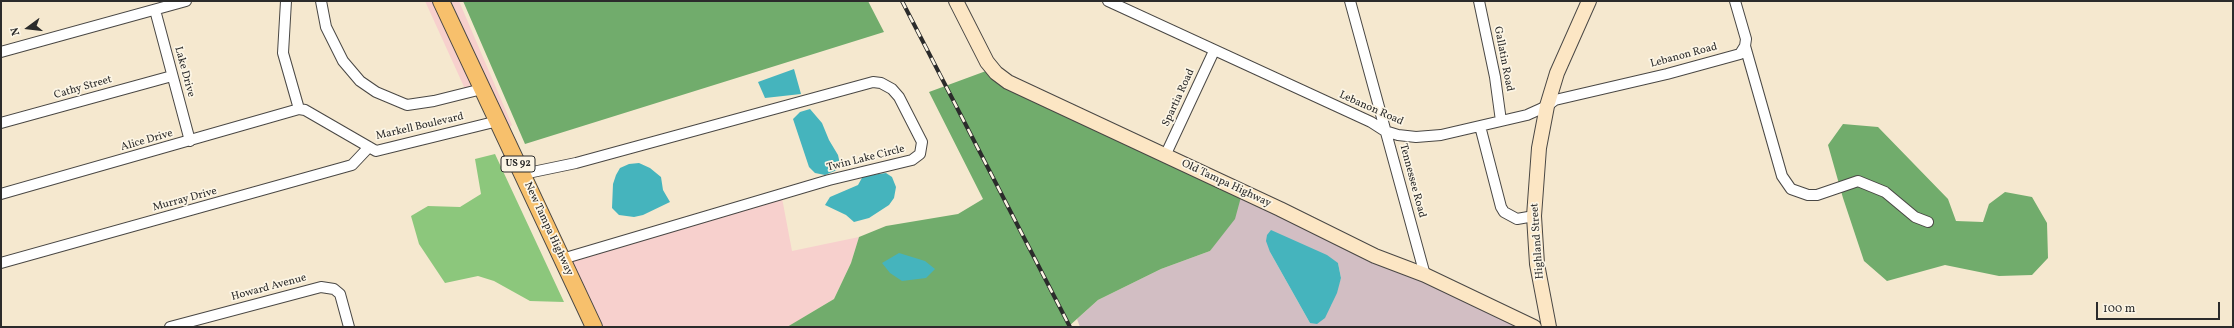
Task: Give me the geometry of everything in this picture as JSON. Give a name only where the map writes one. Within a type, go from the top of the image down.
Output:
[{"type":"main road","name":"New Tampa Highway","points":[[441,1],[594,327]]},
{"type":"main road","name":"Old Tampa Highway","points":[[956,1],[987,62],[1002,78],[1022,90],[1375,256],[1425,276],[1534,327]]},
{"type":"main road","name":"Highland Street","points":[[1549,327],[1537,264],[1534,216],[1539,148],[1547,106],[1557,73],[1589,1]]},
{"type":"street","points":[[1,52],[186,1]]},
{"type":"street","points":[[286,1],[283,52],[300,109]]},
{"type":"street","name":"Markell Boulevard","points":[[321,1],[326,27],[343,61],[360,81],[376,92],[407,105],[434,102],[482,89]]},
{"type":"street","name":"Lebanon Road","points":[[1108,1],[1371,122],[1385,131],[1398,135],[1432,137],[1527,115],[1547,106],[1555,100],[1740,54],[1745,46]]},
{"type":"street","name":"Tennessee Road","points":[[1350,1],[1425,276]]},
{"type":"street","name":"Gallatin Road","points":[[1479,1],[1495,77],[1501,121]]},
{"type":"street","points":[[1735,1],[1746,39],[1745,46],[1782,176],[1791,189],[1808,195],[1817,195],[1858,181],[1886,192],[1915,217],[1928,222]]},
{"type":"street","name":"Lake Drive","points":[[155,10],[190,141]]},
{"type":"street","name":"Spartia Road","points":[[1165,156],[1214,50]]},
{"type":"street","name":"Cathy Street","points":[[1,123],[172,76]]},
{"type":"street","name":"Twin Lake Circle","points":[[523,174],[576,163],[873,82],[881,83],[892,89],[898,97],[922,142],[920,154],[912,160],[829,180],[562,259]]},
{"type":"street","name":"Alice Drive","points":[[1,194],[300,109]]},
{"type":"street","name":"Markell Boulevard","points":[[300,109],[305,110],[376,151],[498,121]]},
{"type":"street","points":[[1480,126],[1501,207],[1504,212],[1517,219],[1534,216]]},
{"type":"street","name":"Murray Drive","points":[[1,263],[352,165],[369,147]]},
{"type":"street","name":"Howard Avenue","points":[[170,327],[321,287],[334,290],[340,294],[349,327]]},
{"type":"shaded area","points":[[425,1],[436,1],[476,86],[465,89]]},
{"type":"shaded area","points":[[446,1],[459,1],[512,125],[507,130]]},
{"type":"shaded area","points":[[1241,197],[1423,279],[1524,327],[1080,327],[1077,319],[1098,300],[1161,269],[1210,251]],"holes":[[[1270,252],[1338,263],[1341,278],[1331,305],[1310,323]]]},
{"type":"shaded area","points":[[782,198],[792,251],[859,237],[851,263],[834,299],[787,327],[599,327],[568,262]]},
{"type":"green space","points":[[463,1],[868,1],[884,32],[525,144]]},
{"type":"green space","points":[[986,71],[1055,112],[1241,197],[1235,219],[1210,251],[1161,269],[1098,300],[1068,327],[787,327],[834,299],[851,263],[859,237],[886,226],[958,214],[983,199],[929,92]]},
{"type":"green space","points":[[1843,124],[1878,127],[1948,199],[1956,221],[1983,222],[1989,204],[2005,192],[2032,197],[2047,223],[2048,258],[2032,275],[1999,276],[1945,265],[1887,281],[1864,261],[1843,198],[1828,145]]},
{"type":"green space","points":[[495,154],[564,302],[530,301],[494,281],[478,276],[445,283],[419,244],[411,216],[428,206],[460,207],[481,194],[475,159]]},
{"type":"water","points":[[794,69],[801,94],[765,98],[758,82]]},
{"type":"water","points":[[810,109],[822,123],[829,140],[838,155],[840,164],[837,170],[825,175],[815,173],[809,167],[793,119],[800,112]]},
{"type":"water","points":[[639,163],[650,168],[661,177],[663,190],[670,202],[643,215],[634,217],[619,215],[612,208],[613,184],[616,175],[620,168],[629,164]]},
{"type":"water","points":[[886,173],[892,177],[896,187],[894,198],[889,205],[869,218],[854,222],[846,215],[825,205],[830,197],[858,185],[863,176]]},
{"type":"water","points":[[1271,230],[1327,255],[1338,263],[1341,278],[1337,293],[1325,318],[1317,324],[1310,323],[1270,252],[1266,241],[1267,235]]},
{"type":"water","points":[[899,253],[925,261],[935,269],[926,278],[902,281],[890,273],[882,263]]},
{"type":"railway","points":[[902,1],[1070,327]]}]
